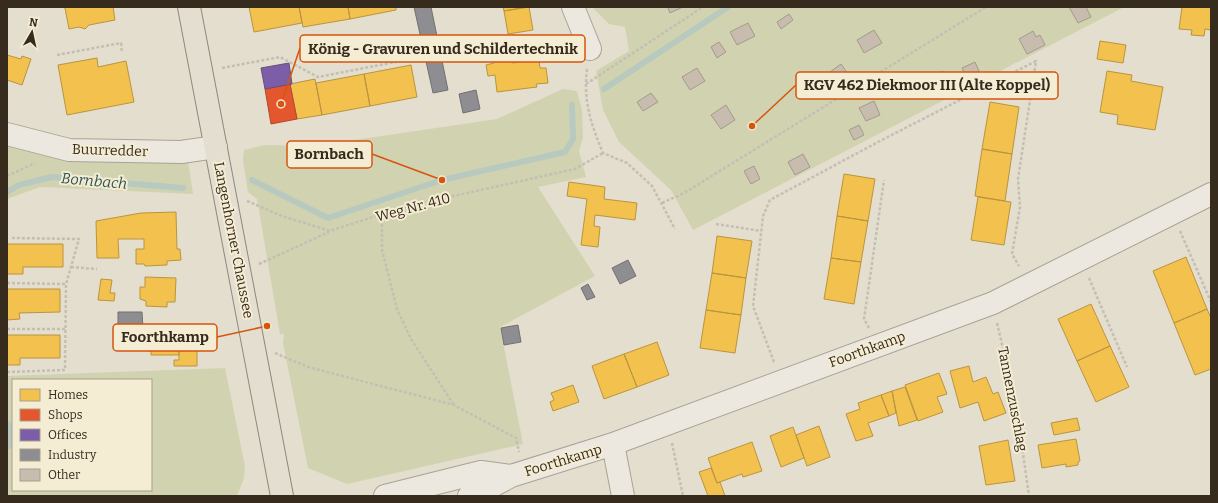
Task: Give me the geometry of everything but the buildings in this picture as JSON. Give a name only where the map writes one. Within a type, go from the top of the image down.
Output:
[{"type":"main road","name":"Langenhorner Chaussee","points":[[189,7],[241,272],[282,496]]},
{"type":"street","points":[[573,7],[590,49]]},
{"type":"street","name":"Buurredder","points":[[7,134],[69,150],[181,152],[216,147]]},
{"type":"street","name":"Foorthkamp","points":[[468,496],[488,489],[517,474],[612,444],[993,303],[1211,194]]},
{"type":"street","points":[[612,444],[623,496]]},
{"type":"street","name":"Foorthkamp","points":[[385,496],[481,472],[517,474]]},
{"type":"path","points":[[585,84],[703,7]]},
{"type":"path","points":[[662,203],[684,193],[986,7]]},
{"type":"path","points":[[57,55],[121,43],[122,52]]},
{"type":"path","points":[[590,49],[585,84],[590,123],[603,153],[627,163],[652,186],[674,229]]},
{"type":"path","points":[[202,71],[280,57],[318,78],[416,58]]},
{"type":"path","points":[[781,381],[753,306],[763,216],[770,200],[878,142],[1036,61],[1018,180],[1020,208],[1012,254],[1030,284]]},
{"type":"path","name":"Weg Nr. 410","points":[[241,272],[330,231],[400,208],[575,169],[603,153]]},
{"type":"path","points":[[880,345],[864,319],[884,180]]},
{"type":"path","points":[[225,192],[282,216],[330,231]]},
{"type":"path","points":[[382,214],[382,250],[397,309],[411,339],[454,406]]},
{"type":"path","points":[[1173,214],[1211,302]]},
{"type":"path","points":[[716,224],[761,231]]},
{"type":"path","points":[[7,372],[65,370],[66,284],[79,239],[12,238]]},
{"type":"path","points":[[1081,259],[1127,368]]},
{"type":"path","points":[[71,267],[97,269]]},
{"type":"path","points":[[7,283],[66,284]]},
{"type":"path","name":"Tannenzuschlag","points":[[993,303],[1016,404],[1029,496]]},
{"type":"path","points":[[7,328],[65,329]]},
{"type":"path","points":[[257,358],[273,353],[308,367],[454,406],[516,438],[517,474]]},
{"type":"path","points":[[669,423],[683,496]]},
{"type":"green space","points":[[592,7],[1124,7],[693,230],[671,190],[619,142],[603,110],[596,71],[629,51],[625,27],[609,24]]},
{"type":"green space","points":[[563,89],[577,91],[582,110],[583,137],[579,151],[586,177],[538,187],[595,276],[500,327],[523,444],[347,484],[308,468],[283,343],[284,334],[280,334],[257,199],[248,192],[243,160],[244,150],[265,145],[314,146],[497,119]]},
{"type":"green space","points":[[7,143],[188,161],[193,194],[40,187],[7,199]]},
{"type":"green space","points":[[225,368],[245,466],[244,478],[237,496],[7,496],[7,376]]},
{"type":"shaded area","points":[[7,421],[12,422],[12,448],[7,450]]},
{"type":"waterway","name":"Bornbach","points":[[604,89],[728,7]]},
{"type":"waterway","name":"Bornbach","points":[[252,180],[328,218],[442,180],[565,152],[573,139],[572,105]]},
{"type":"waterway","name":"Bornbach","points":[[7,192],[19,185],[52,177],[183,188]]},
{"type":"place","name":"König - Gravuren und Schildertechnik","points":[[281,104]]},
{"type":"place","name":"KGV 462 Diekmoor III (Alte Koppel)","points":[[752,126]]},
{"type":"place","name":"Bornbach","points":[[442,180]]},
{"type":"place","name":"Foorthkamp","points":[[267,326]]}]
